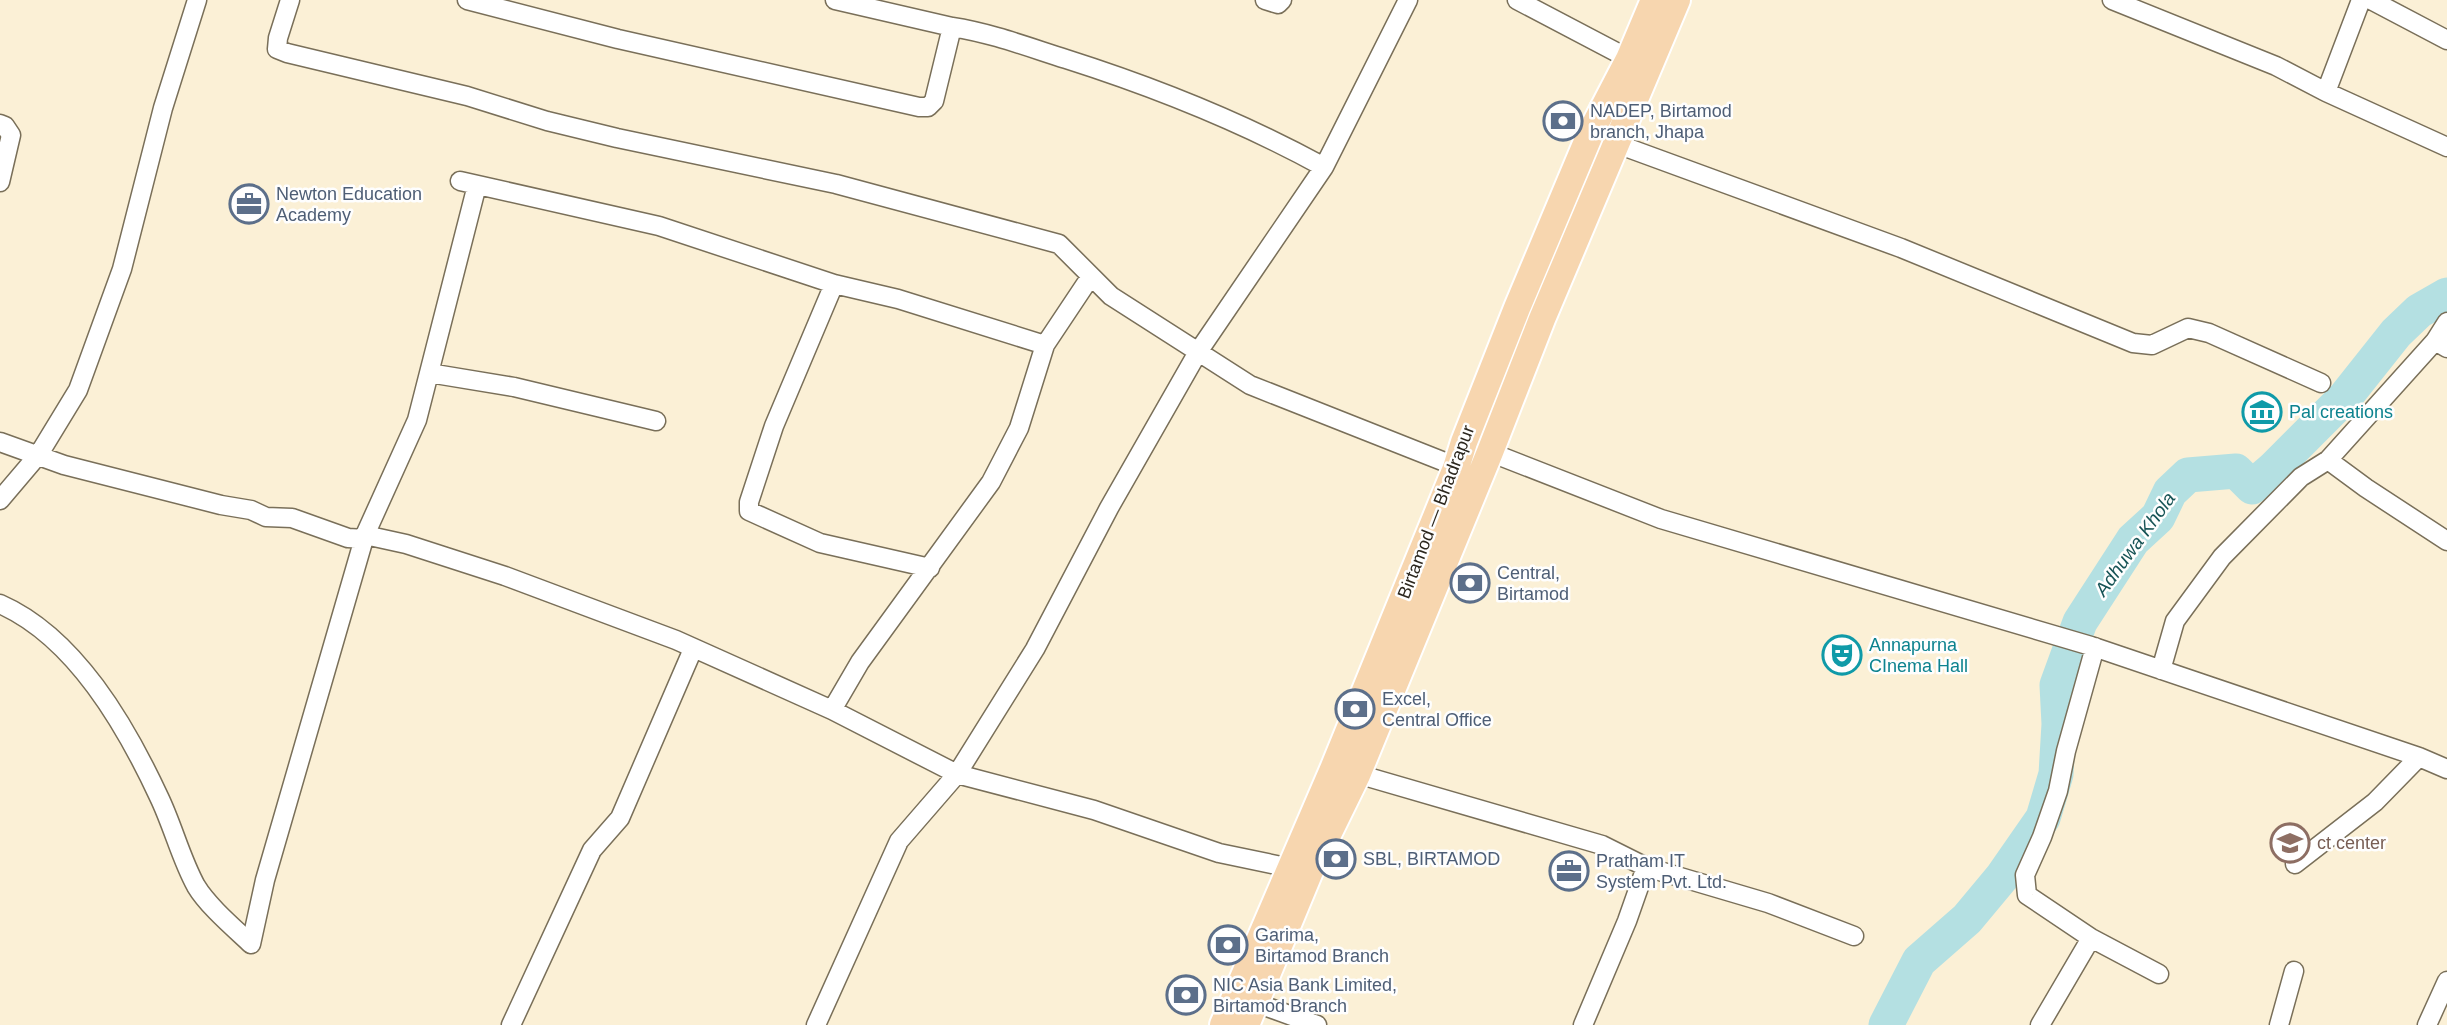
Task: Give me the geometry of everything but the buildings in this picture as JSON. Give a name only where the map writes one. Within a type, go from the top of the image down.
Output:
[{"type":"main road","name":"Birtamod — Bhadrapur","points":[[1223,1025],[1245,1007],[1310,871],[1345,771],[1475,464],[1542,319],[1617,144],[1654,0]]},
{"type":"main road","name":"Birtamod — Bhadrapur","points":[[1475,464],[1464,442],[1586,145],[1677,0]]},
{"type":"main road","name":"Birtamod — Bhadrapur","points":[[1245,1007],[1291,868],[1345,771]]},
{"type":"street","points":[[0,500],[39,454],[78,390],[122,269],[163,108],[197,0]]},
{"type":"street","points":[[290,0],[278,38],[278,48],[288,53],[467,96],[547,121],[617,138],[836,184],[1059,244],[1111,296],[1250,385],[1475,464],[2093,647],[2419,757],[2447,769]]},
{"type":"street","points":[[467,0],[618,38],[919,107],[928,107],[934,101],[952,27]]},
{"type":"street","points":[[835,0],[984,32],[1133,80],[1280,143],[1324,167]]},
{"type":"street","points":[[1265,0],[1279,4],[1282,0]]},
{"type":"street","points":[[816,1025],[899,841],[957,774],[1035,649],[1198,352],[1324,167],[1408,0]]},
{"type":"street","points":[[1517,0],[1639,64]]},
{"type":"street","points":[[2112,0],[2276,66],[2447,148]]},
{"type":"street","points":[[2326,92],[2361,0]]},
{"type":"street","points":[[2371,0],[2447,40]]},
{"type":"street","points":[[0,124],[5,126],[11,135],[0,182]]},
{"type":"street","points":[[1617,144],[1901,248],[2133,343],[2152,345],[2188,328],[2209,333],[2321,383]]},
{"type":"street","points":[[0,604],[16,611],[64,648],[119,719],[160,798],[197,887],[251,944],[265,880],[365,536],[417,420],[468,183],[659,226],[834,284],[898,299],[1045,345]]},
{"type":"street","points":[[832,710],[860,662],[991,482],[1019,428],[1045,345],[1091,276]]},
{"type":"street","points":[[834,284],[774,426],[749,502],[750,511],[820,542],[930,568]]},
{"type":"street","points":[[2161,670],[2175,621],[2222,557],[2301,477],[2328,460],[2441,345],[2447,322]]},
{"type":"street","points":[[429,373],[514,387],[656,422]]},
{"type":"street","points":[[0,442],[64,464],[221,505],[251,510],[266,517],[292,517],[348,538],[365,539],[365,536]]},
{"type":"street","points":[[2328,460],[2447,541]]},
{"type":"street","points":[[365,536],[406,544],[505,576],[676,640],[832,710],[957,774],[1094,810],[1219,853],[1291,868]]},
{"type":"street","points":[[2093,647],[2058,791],[2025,875],[2027,895],[2091,938],[2160,974]]},
{"type":"street","points":[[511,1025],[592,850],[620,818],[693,649]]},
{"type":"street","points":[[2295,864],[2375,802],[2419,757]]},
{"type":"street","points":[[1345,771],[1602,845],[1646,867],[1768,903],[1854,936]]},
{"type":"street","points":[[1583,1025],[1627,921],[1646,867]]},
{"type":"street","points":[[2040,1025],[2091,938]]},
{"type":"street","points":[[2279,1025],[2294,971]]},
{"type":"street","points":[[2427,1025],[2447,981]]},
{"type":"street","points":[[1245,1007],[1317,1025]]},
{"type":"waterway","name":"Adhuwa Khola","points":[[1886,1025],[1919,961],[1967,919],[2002,877],[2043,818],[2056,774],[2059,724],[2057,685],[2080,622],[2133,540],[2158,517],[2170,492],[2188,475],[2236,471],[2252,487],[2346,396],[2396,333],[2419,311],[2447,295]]},
{"type":"place","name":"NADEP, Birtamod branch, Jhapa","points":[[1563,121]]},
{"type":"place","name":"Newton Education Academy","points":[[249,204]]},
{"type":"place","name":"Pal creations","points":[[2262,412]]},
{"type":"place","name":"Central, Birtamod","points":[[1470,583]]},
{"type":"place","name":"Annapurna CInema Hall","points":[[1842,655]]},
{"type":"place","name":"Excel, Central Office","points":[[1355,709]]},
{"type":"place","name":"ct center","points":[[2290,843]]},
{"type":"place","name":"SBL, BIRTAMOD","points":[[1336,859]]},
{"type":"place","name":"Pratham IT System Pvt. Ltd.","points":[[1569,871]]},
{"type":"place","name":"Garima, Birtamod Branch","points":[[1228,945]]},
{"type":"place","name":"NIC Asia Bank Limited, Birtamod Branch","points":[[1186,995]]}]
